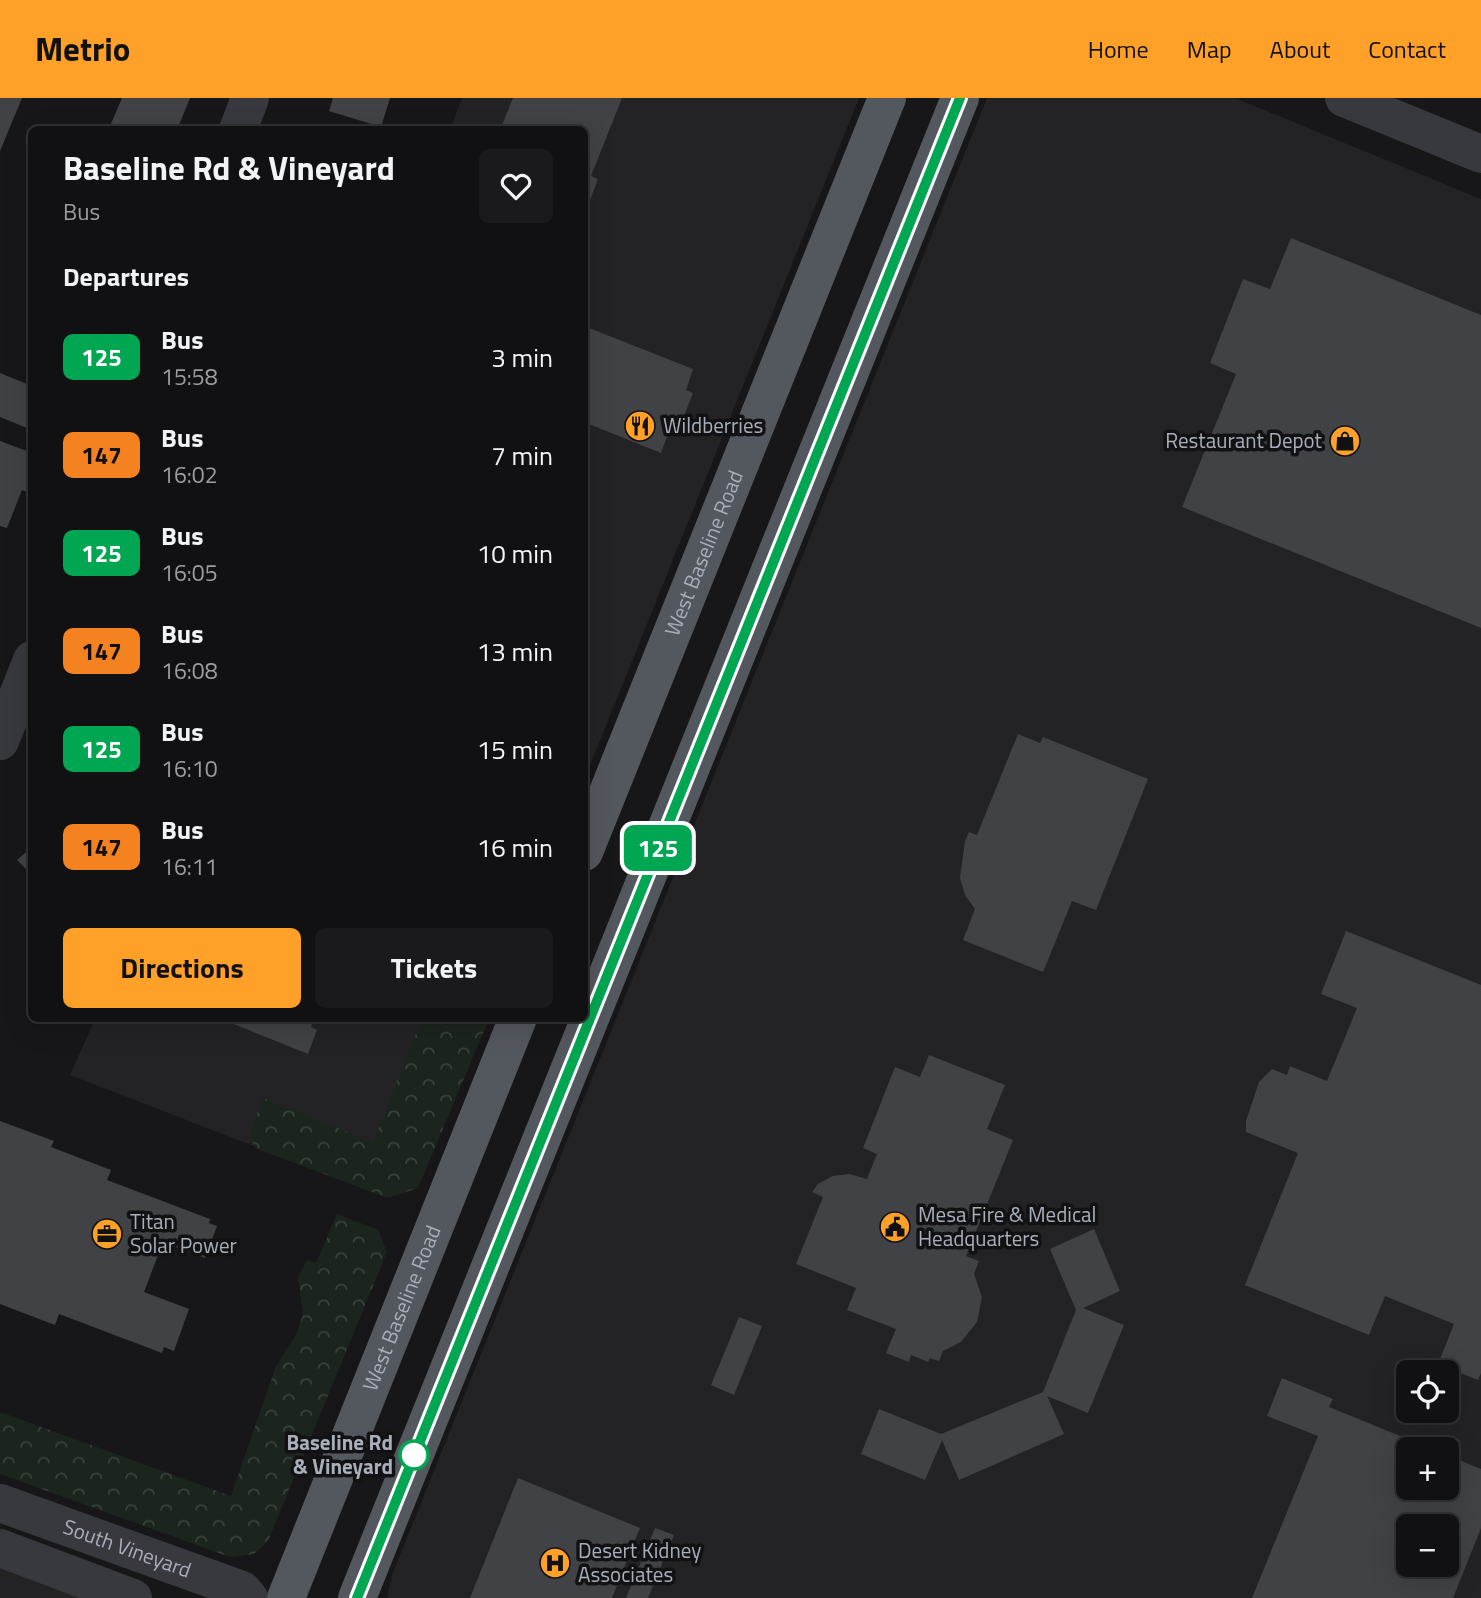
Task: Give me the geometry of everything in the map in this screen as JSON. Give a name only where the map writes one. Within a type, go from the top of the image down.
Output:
[{"type":"main road","name":"West Baseline Road","points":[[588,842],[887,98]]},
{"type":"main road","points":[[357,1598],[960,98]]},
{"type":"main road","name":"West Baseline Road","points":[[286,1598],[516,1022]]},
{"type":"street","points":[[240,126],[250,98]]},
{"type":"street","points":[[1344,98],[1481,154]]},
{"type":"street","points":[[0,741],[28,670]]},
{"type":"street","name":"South Vineyard","points":[[0,1503],[242,1590],[249,1598]]},
{"type":"street","name":"South Vineyard","points":[[0,1548],[133,1598]]},
{"type":"shaded area","points":[[462,98],[859,98],[588,771],[588,126],[452,126]]},
{"type":"shaded area","points":[[987,98],[1235,98],[1481,199],[1481,1598],[387,1598],[392,1575]]},
{"type":"shaded area","points":[[94,1022],[485,1022],[388,1198],[70,1075]]},
{"type":"shaded area","points":[[0,1559],[103,1598],[0,1598]]},
{"type":"green space","points":[[420,1022],[488,1022],[418,1188],[388,1198],[255,1148],[249,1135],[263,1098],[373,1142]]},
{"type":"green space","points":[[337,1214],[378,1230],[387,1252],[268,1541],[254,1554],[230,1557],[0,1474],[0,1412],[231,1496],[276,1366],[296,1335],[303,1314],[298,1277],[307,1260],[316,1263]]},
{"type":"building","points":[[0,98],[22,98],[0,151]]},
{"type":"building","points":[[122,98],[190,98],[179,126],[110,126]]},
{"type":"building","points":[[333,98],[390,98],[381,126],[329,111]]},
{"type":"building","points":[[513,98],[622,98],[591,176],[598,179],[588,205],[588,126],[502,126]]},
{"type":"building","name":"Restaurant Depot","points":[[1291,238],[1481,315],[1481,628],[1182,507],[1236,374],[1210,363],[1243,279],[1270,289]]},
{"type":"building","points":[[588,328],[693,369],[686,390],[693,393],[679,429],[671,426],[661,453],[588,424]]},
{"type":"building","points":[[0,373],[27,384],[28,382],[28,428],[0,417]]},
{"type":"building","points":[[0,441],[28,452],[28,492],[22,490],[7,528],[0,526]]},
{"type":"building","points":[[1018,734],[1040,743],[1043,737],[1148,779],[1096,910],[1072,901],[1043,972],[963,940],[975,909],[965,895],[960,878],[965,841],[969,832],[977,835]]},
{"type":"building","points":[[28,850],[28,871],[17,860]]},
{"type":"building","points":[[1346,931],[1481,985],[1481,1373],[1478,1380],[1459,1372],[1459,1360],[1440,1360],[1454,1324],[1385,1296],[1369,1335],[1245,1285],[1298,1153],[1246,1132],[1246,1121],[1259,1082],[1272,1069],[1287,1075],[1290,1066],[1327,1081],[1357,1008],[1321,994]]},
{"type":"building","points":[[229,1022],[313,1022],[311,1027],[317,1030],[308,1054]]},
{"type":"building","name":"Mesa Fire & Medical Headquarters","points":[[929,1055],[1005,1085],[987,1129],[1013,1140],[966,1256],[979,1261],[974,1274],[982,1297],[977,1322],[961,1342],[943,1351],[939,1361],[930,1358],[928,1362],[911,1355],[909,1362],[886,1353],[896,1329],[847,1310],[856,1288],[796,1264],[823,1197],[812,1192],[818,1184],[833,1176],[849,1174],[867,1179],[877,1154],[863,1148],[895,1067],[920,1077]]},
{"type":"building","name":"Titan Solar Power","points":[[0,1121],[54,1141],[51,1147],[111,1170],[107,1180],[210,1219],[209,1223],[217,1226],[205,1258],[163,1242],[144,1292],[189,1309],[174,1351],[164,1347],[162,1353],[59,1314],[55,1325],[0,1304]]},
{"type":"building","points":[[1094,1229],[1120,1291],[1083,1308],[1124,1325],[1088,1413],[1047,1396],[1064,1434],[959,1480],[942,1440],[925,1480],[861,1454],[879,1409],[941,1434],[1043,1392],[1076,1310],[1050,1249]]},
{"type":"building","points":[[739,1317],[762,1326],[734,1395],[711,1385]]},
{"type":"building","points":[[1282,1378],[1333,1399],[1329,1407],[1403,1437],[1396,1437],[1396,1500],[1459,1500],[1459,1460],[1481,1469],[1481,1528],[1453,1598],[1252,1598],[1318,1436],[1267,1416]]},
{"type":"building","name":"Desert Kidney Associates","points":[[518,1478],[640,1528],[612,1598],[470,1598]]},
{"type":"building","points":[[655,1528],[674,1535],[648,1598],[626,1598]]},
{"type":"bus line","name":"125","points":[[588,1022],[960,98]]},
{"type":"bus line","name":"125","points":[[357,1598],[588,1022]]},
{"type":"place","name":"Wildberries","points":[[640,426]]},
{"type":"place","name":"Restaurant Depot","points":[[1345,441]]},
{"type":"place","name":"Mesa Fire & Medical Headquarters","points":[[895,1227]]},
{"type":"place","name":"Titan Solar Power","points":[[107,1234]]},
{"type":"place","name":"Baseline Rd & Vineyard","points":[[414,1455]]},
{"type":"place","name":"Desert Kidney Associates","points":[[555,1563]]}]
